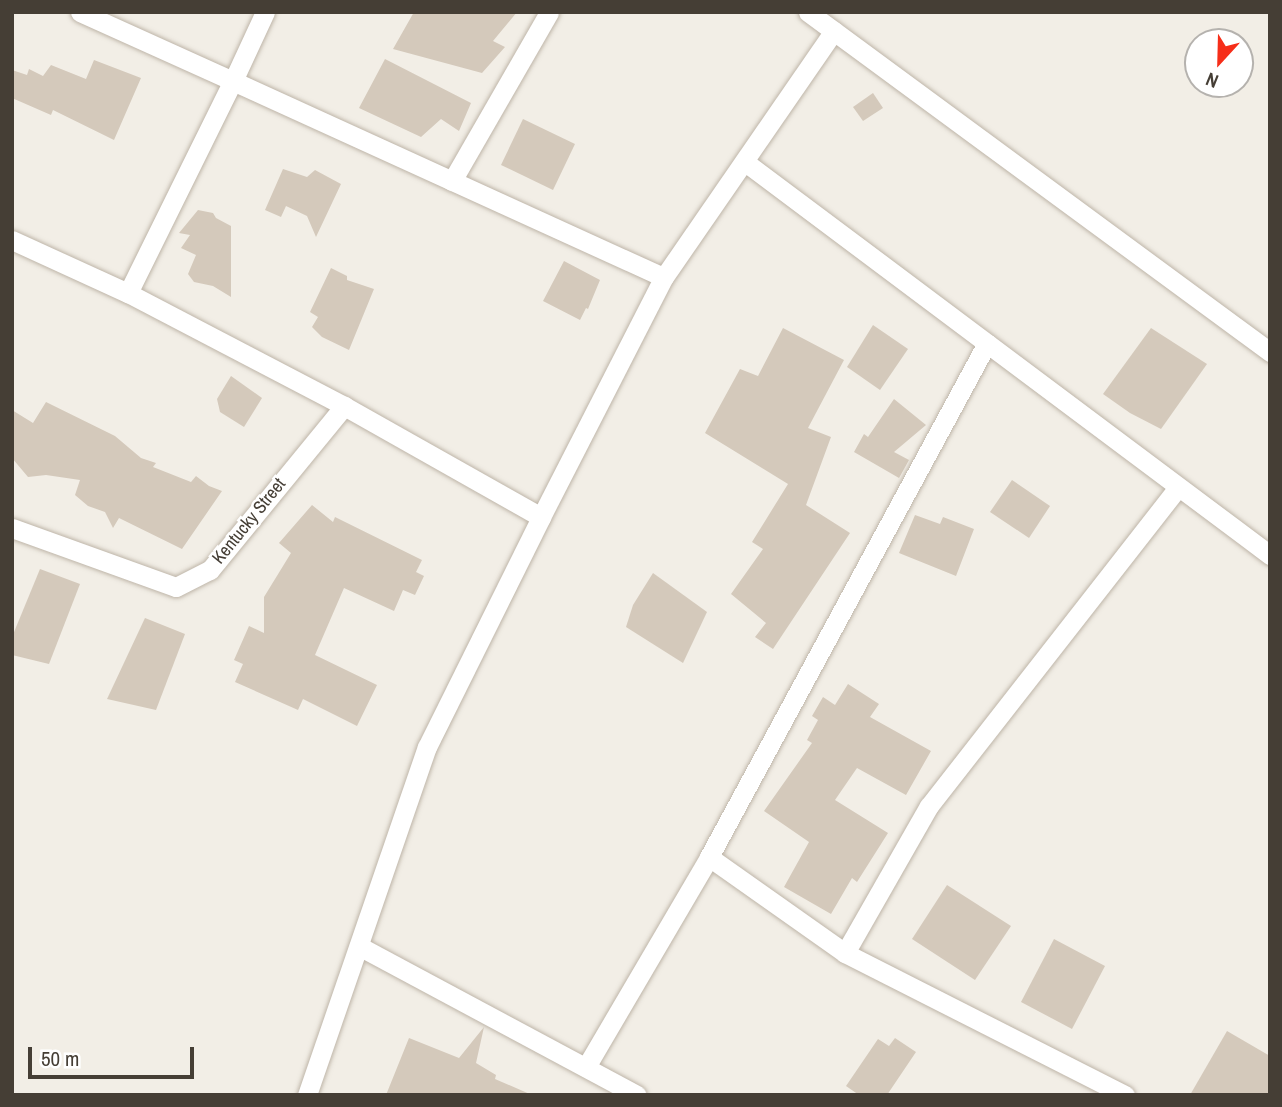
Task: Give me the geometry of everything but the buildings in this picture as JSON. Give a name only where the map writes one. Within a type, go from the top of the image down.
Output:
[{"type":"street","points":[[80,12],[664,277]]},
{"type":"street","points":[[128,293],[265,12]]},
{"type":"street","points":[[452,181],[549,12]]},
{"type":"street","points":[[808,12],[1270,352]]},
{"type":"street","points":[[307,1095],[427,747],[664,277],[834,31]]},
{"type":"street","points":[[746,162],[1177,489],[1270,555]]},
{"type":"street","points":[[12,240],[128,293],[344,406],[541,517]]},
{"type":"street","points":[[586,1067],[709,857],[986,342]]},
{"type":"street","name":"Kentucky Street","points":[[12,528],[176,587],[210,570],[344,406]]},
{"type":"street","points":[[845,953],[929,806],[1177,489]]},
{"type":"street","points":[[709,857],[845,953],[1125,1095]]},
{"type":"street","points":[[359,946],[637,1095]]}]
